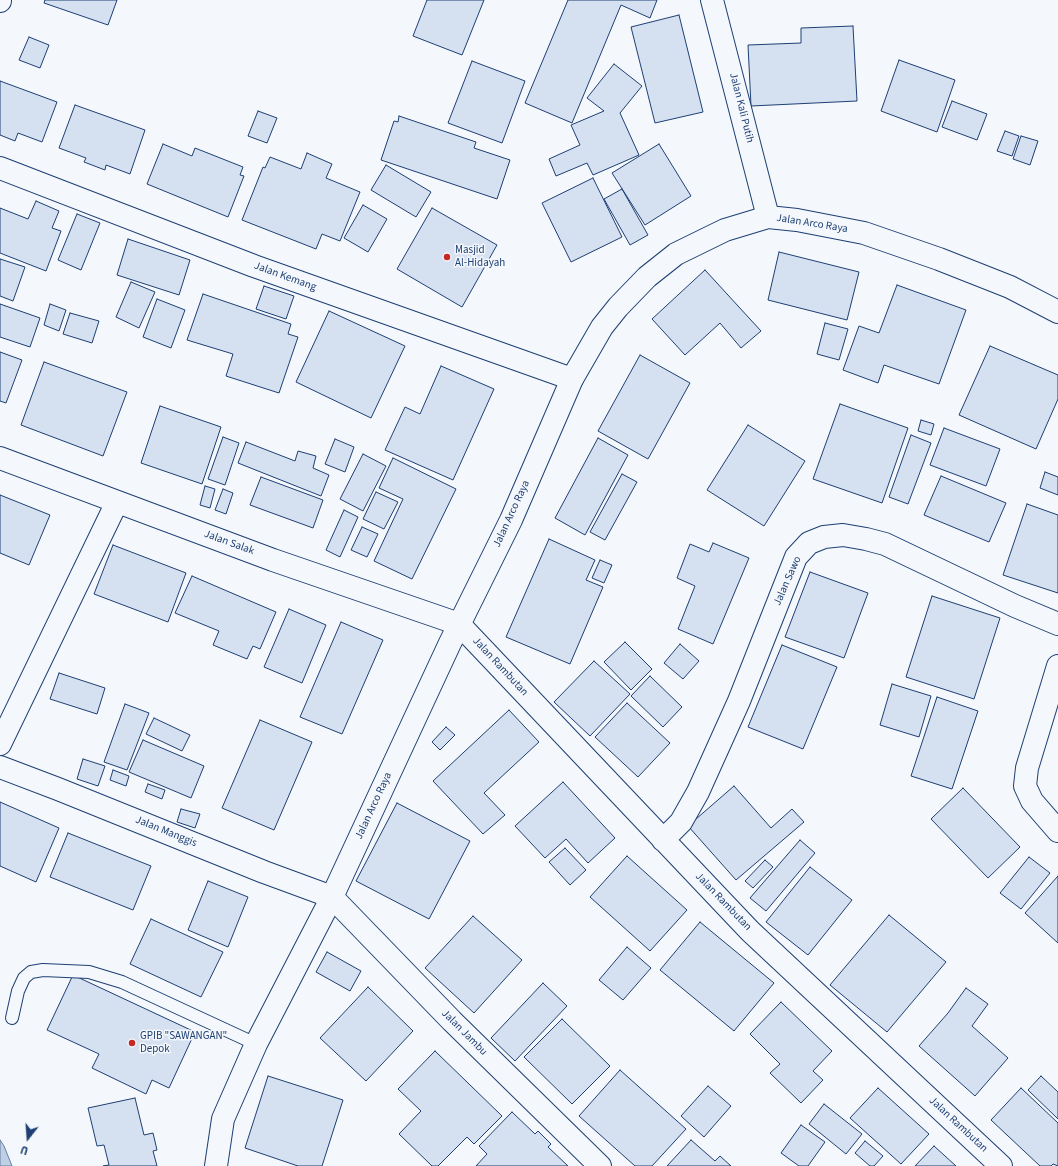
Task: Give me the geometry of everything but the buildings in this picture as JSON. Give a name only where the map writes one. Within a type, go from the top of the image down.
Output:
[{"type":"street","name":"Jalan Kali Putih","points":[[712,0],[768,217]]},
{"type":"street","name":"Jalan Kemang","points":[[0,168],[254,266],[572,379]]},
{"type":"street","name":"Jalan Arco Raya","points":[[216,1166],[223,1119],[256,1044],[332,897],[459,624],[511,520],[572,379],[602,327],[618,307],[647,277],[676,254],[725,230],[768,217],[797,220],[864,233],[939,259],[1010,287],[1058,312]]},
{"type":"street","name":"Jalan Salak","points":[[0,458],[273,560],[459,624]]},
{"type":"street","points":[[0,744],[117,502]]},
{"type":"street","name":"Jalan Sawo","points":[[663,840],[681,822],[698,792],[739,701],[796,556],[809,543],[824,537],[843,535],[885,544],[1015,606],[1058,624]]},
{"type":"street","name":"Jalan Rambutan","points":[[459,624],[750,931],[1001,1166]]},
{"type":"street","points":[[1058,666],[1027,768],[1025,786],[1032,801],[1058,831]]},
{"type":"street","name":"Jalan Manggis","points":[[0,767],[58,788],[264,872],[332,897]]},
{"type":"street","name":"Jalan Jambu","points":[[332,897],[452,1022],[600,1166]]},
{"type":"lane","points":[[12,1018],[18,991],[24,978],[31,972],[43,970],[89,972],[122,982],[256,1044]]},
{"type":"water","points":[[0,1140],[4,1146],[12,1166],[0,1166]]},
{"type":"place","name":"Masjid Al-Hidayah","points":[[447,257]]},
{"type":"place","name":"GPIB \"SAWANGAN\" Depok","points":[[132,1043]]}]
